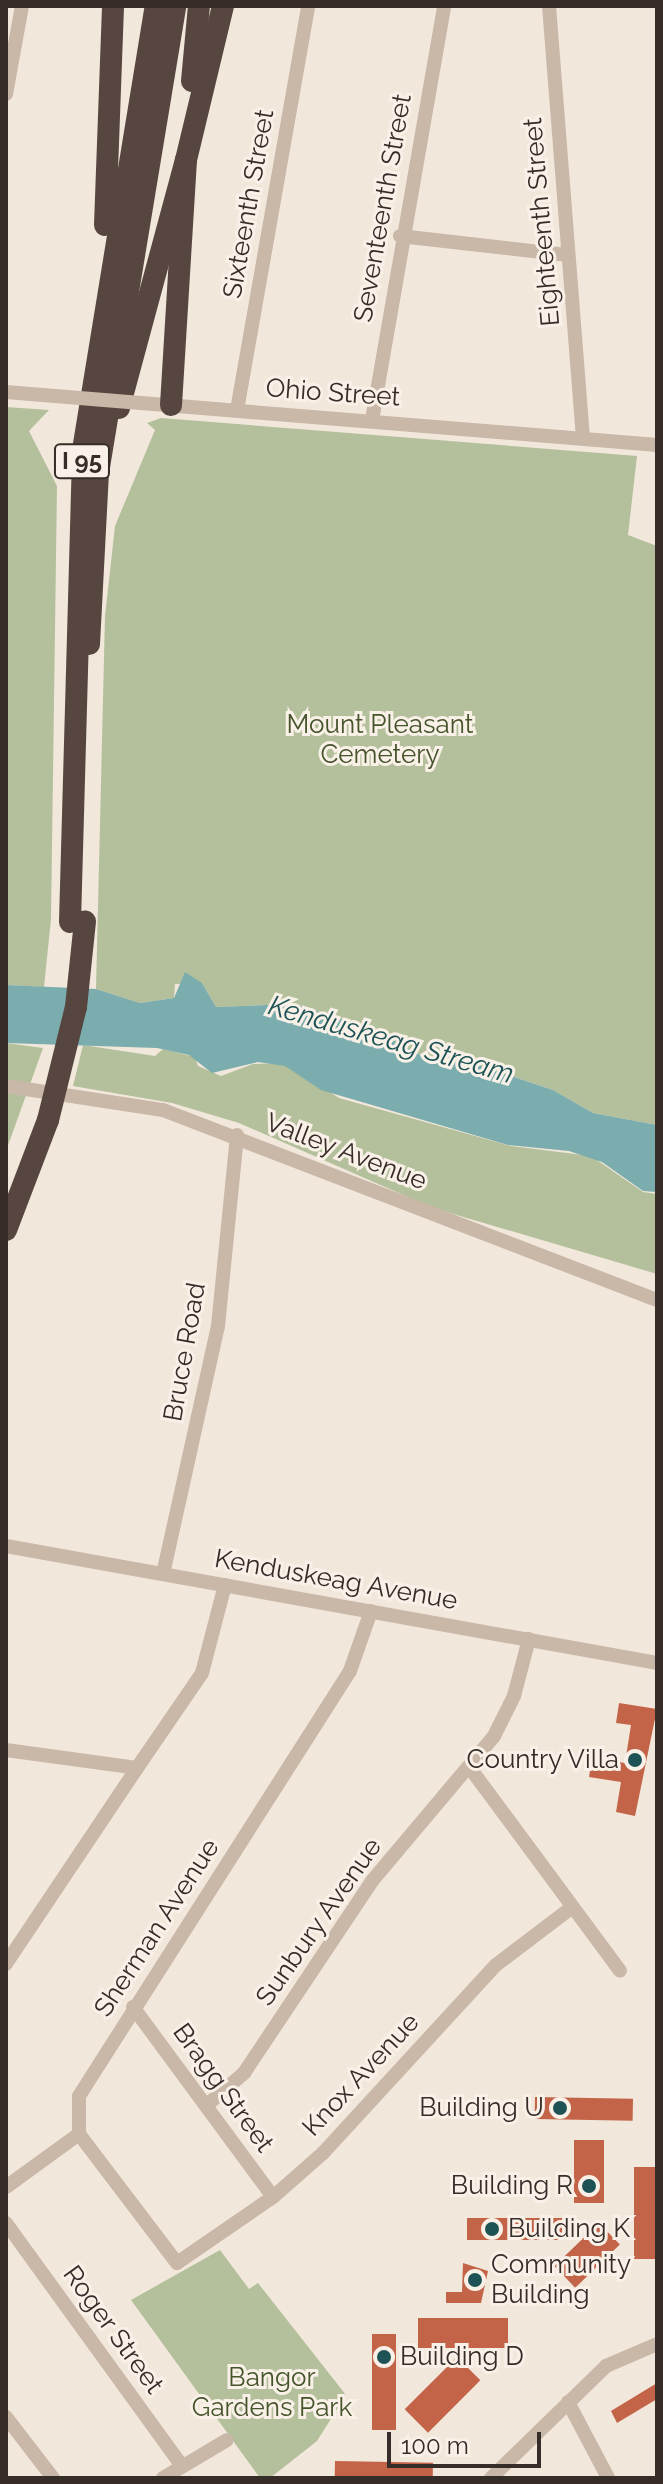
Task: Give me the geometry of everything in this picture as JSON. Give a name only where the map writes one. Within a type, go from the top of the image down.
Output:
[{"type":"highway","points":[[97,352],[113,6]]},
{"type":"highway","name":"I 95","points":[[77,922],[77,528],[97,352],[156,6]]},
{"type":"highway","name":"I 95","points":[[6,1230],[40,1120],[77,922],[91,567],[108,398],[175,6]]},
{"type":"highway","points":[[171,405],[199,6]]},
{"type":"highway","points":[[191,118],[223,6]]},
{"type":"highway","points":[[91,567],[111,435],[186,160]]},
{"type":"highway","name":"I 95","points":[[6,1192],[40,1120]]},
{"type":"street","points":[[6,94],[22,6]]},
{"type":"street","name":"Sixteenth Street","points":[[237,410],[308,6]]},
{"type":"street","name":"Seventeenth Street","points":[[372,420],[400,236],[444,6]]},
{"type":"street","name":"Eighteenth Street","points":[[549,6],[583,434]]},
{"type":"street","points":[[400,236],[568,255]]},
{"type":"street","name":"Ohio Street","points":[[6,392],[583,434],[657,445]]},
{"type":"street","name":"Valley Avenue","points":[[6,1086],[163,1110],[237,1135],[657,1300]]},
{"type":"street","name":"Bruce Road","points":[[163,1574],[218,1326],[237,1135]]},
{"type":"street","name":"Kenduskeag Avenue","points":[[6,1546],[657,1663]]},
{"type":"street","points":[[6,1964],[202,1673],[225,1585]]},
{"type":"street","name":"Sherman Avenue","points":[[79,2134],[79,2096],[350,1671],[371,1611]]},
{"type":"street","name":"Sunbury Avenue","points":[[208,2104],[244,2073],[372,1881],[470,1768],[509,1708],[529,1639]]},
{"type":"street","points":[[6,1750],[137,1768]]},
{"type":"street","points":[[470,1768],[620,1971]]},
{"type":"street","name":"Knox Avenue","points":[[79,2134],[177,2263],[273,2197],[323,2153],[496,1965],[571,1908]]},
{"type":"street","name":"Bragg Street","points":[[133,2007],[208,2104],[273,2197]]},
{"type":"street","points":[[6,2187],[79,2134]]},
{"type":"street","name":"Roger Street","points":[[6,2223],[181,2465]]},
{"type":"street","points":[[491,2478],[606,2366],[657,2344]]},
{"type":"street","points":[[568,2402],[608,2478]]},
{"type":"street","points":[[6,2417],[53,2478]]},
{"type":"street","points":[[6,2447],[20,2436]]},
{"type":"street","points":[[163,2478],[227,2440]]},
{"type":"green space","points":[[6,407],[49,410],[29,431],[57,486],[51,919],[44,987],[6,985]]},
{"type":"green space","name":"Mount Pleasant Cemetery","points":[[161,418],[637,456],[628,535],[657,546],[657,1125],[593,1113],[553,1090],[481,1066],[426,1058],[374,1030],[296,1004],[216,1007],[202,983],[175,984],[174,998],[140,1003],[96,989],[105,616],[115,526],[155,430],[147,423]]},
{"type":"green space","points":[[6,1043],[43,1048],[6,1151]]},
{"type":"green space","points":[[83,1045],[155,1056],[163,1049],[195,1057],[198,1066],[221,1076],[253,1064],[286,1063],[339,1098],[511,1146],[591,1156],[643,1192],[657,1194],[657,1274],[433,1208],[239,1123],[172,1103],[73,1086]]},
{"type":"green space","name":"Bangor Gardens Park","points":[[220,2250],[249,2289],[258,2283],[346,2395],[317,2441],[270,2478],[260,2478],[131,2300]]},
{"type":"water","name":"Kenduskeag Stream","points":[[185,972],[202,983],[216,1007],[296,1004],[374,1030],[426,1058],[481,1066],[553,1090],[593,1113],[657,1125],[657,1192],[643,1191],[602,1162],[569,1151],[508,1145],[321,1090],[285,1066],[258,1062],[212,1073],[189,1055],[157,1048],[6,1043],[6,985],[96,989],[140,1003],[174,998]]},
{"type":"building","name":"Country Villa","points":[[619,1703],[657,1709],[635,1816],[616,1812],[621,1782],[589,1777],[592,1758],[625,1763],[631,1725],[616,1723]]},
{"type":"building","points":[[535,2097],[633,2099],[633,2121],[535,2119]]},
{"type":"building","points":[[574,2140],[604,2140],[604,2203],[574,2203]]},
{"type":"building","points":[[634,2167],[657,2167],[657,2259],[634,2259]]},
{"type":"building","points":[[467,2218],[562,2218],[562,2240],[467,2240]]},
{"type":"building","points":[[599,2223],[620,2245],[575,2288],[554,2266]]},
{"type":"building","name":"Community Building","points":[[463,2263],[488,2271],[481,2303],[446,2303],[446,2292],[462,2292]]},
{"type":"building","points":[[418,2318],[508,2318],[508,2348],[418,2348]]},
{"type":"building","points":[[372,2334],[396,2334],[396,2430],[372,2430]]},
{"type":"building","points":[[457,2357],[480,2380],[428,2433],[405,2409]]},
{"type":"building","points":[[657,2383],[657,2399],[617,2423],[611,2411]]},
{"type":"building","points":[[335,2461],[433,2463],[433,2478],[335,2478]]},
{"type":"place","name":"Country Villa","points":[[635,1760]]},
{"type":"place","name":"Building U","points":[[560,2108]]},
{"type":"place","name":"Building R","points":[[589,2186]]},
{"type":"place","name":"Building K","points":[[492,2229]]},
{"type":"place","name":"Community Building","points":[[475,2280]]},
{"type":"place","name":"Building D","points":[[384,2357]]}]
